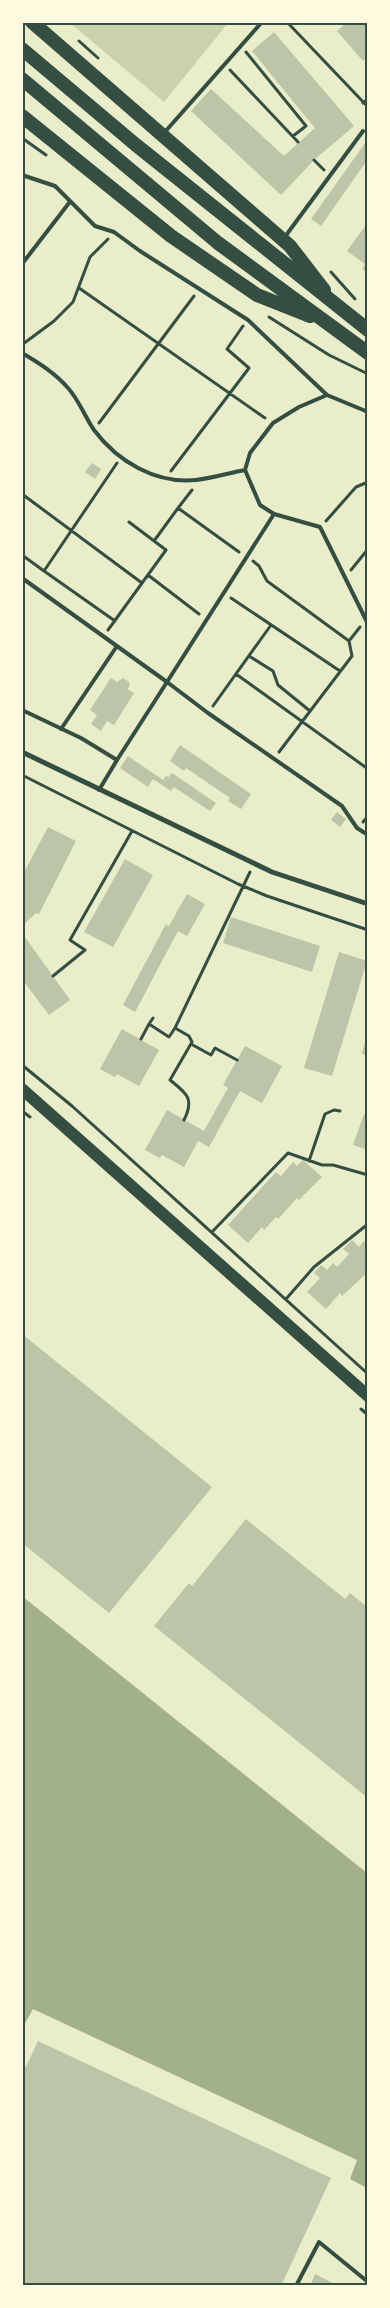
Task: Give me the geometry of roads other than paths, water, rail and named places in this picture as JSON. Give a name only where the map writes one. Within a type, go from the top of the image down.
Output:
[{"type":"highway","points":[[32,22],[283,239],[338,308]]},
{"type":"highway","points":[[22,49],[136,145],[338,308],[368,330]]},
{"type":"highway","points":[[22,79],[218,242],[368,353]]},
{"type":"highway","points":[[22,116],[171,236],[257,295],[327,322]]},
{"type":"main road","points":[[22,1089],[368,1396]]},
{"type":"street","points":[[22,752],[272,872],[368,904]]},
{"type":"lane","points":[[162,134],[262,22]]},
{"type":"lane","points":[[283,239],[363,131]]},
{"type":"lane","points":[[22,175],[54,186],[69,203],[95,226],[114,232],[140,252],[248,320],[327,396],[368,412]]},
{"type":"lane","points":[[22,264],[69,203]]},
{"type":"lane","points":[[22,353],[50,370],[69,389],[94,430],[111,450],[136,469],[167,478],[199,479],[245,470]]},
{"type":"lane","points":[[327,396],[299,407],[273,423],[250,453],[245,470],[260,505],[274,514],[320,527],[366,622]]},
{"type":"lane","points":[[99,790],[274,514]]},
{"type":"lane","points":[[22,578],[208,713],[342,806],[357,828],[368,836]]},
{"type":"lane","points":[[61,729],[117,646]]},
{"type":"lane","points":[[22,710],[81,738],[117,760]]},
{"type":"lane","points":[[296,2286],[320,2242],[368,2282]]}]
